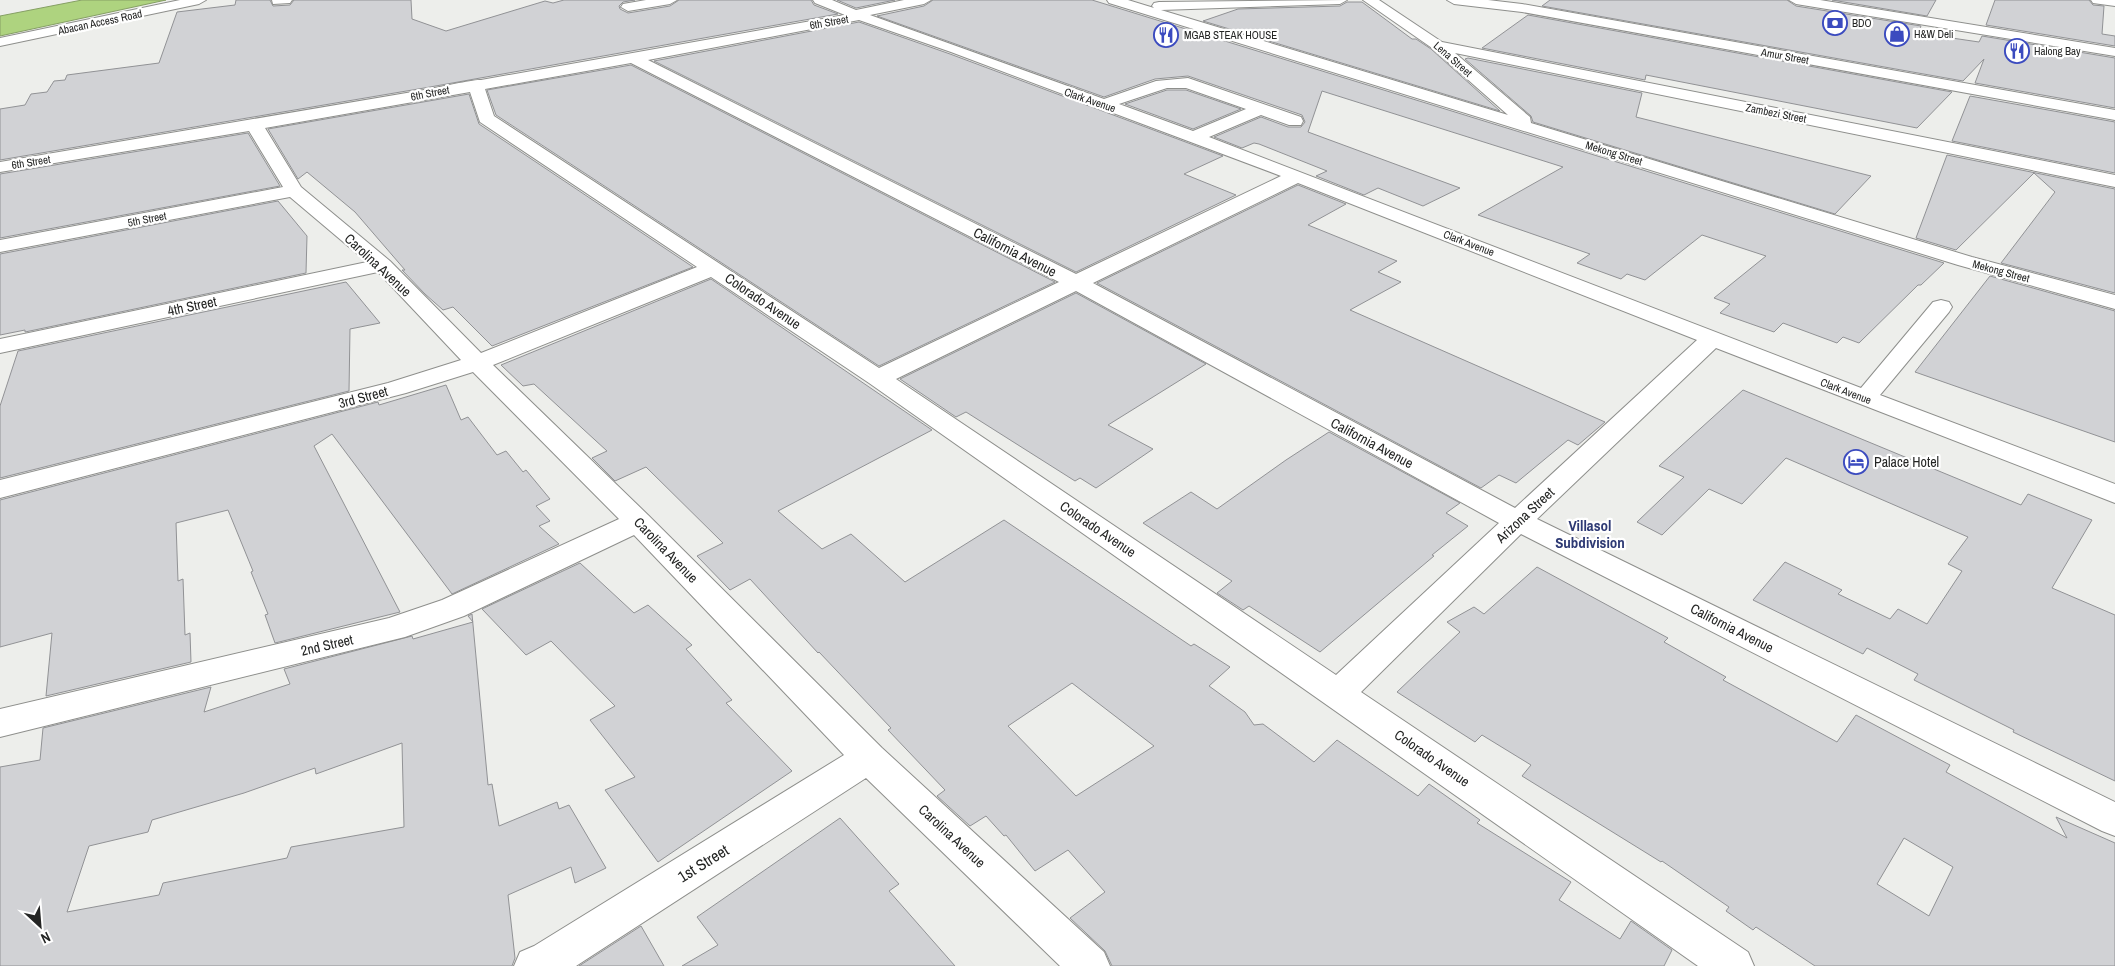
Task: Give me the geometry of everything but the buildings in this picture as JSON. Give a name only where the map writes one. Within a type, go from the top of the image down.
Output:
[{"type":"street","name":"Abacan Access Road","points":[[0,42],[199,0]]},
{"type":"street","points":[[628,7],[670,0]]},
{"type":"street","name":"Clark Avenue","points":[[820,0],[1297,176],[2115,494]]},
{"type":"street","name":"6th Street","points":[[0,167],[255,126],[476,84],[633,58],[857,15],[924,0]]},
{"type":"street","name":"Mekong Street","points":[[1114,0],[1965,261],[2115,302]]},
{"type":"street","points":[[1136,7],[1340,0]]},
{"type":"street","name":"Lena Street","points":[[1370,0],[1437,45],[1530,127]]},
{"type":"street","name":"Amur Street","points":[[1454,0],[1531,10],[2115,115]]},
{"type":"street","points":[[1796,0],[2115,52]]},
{"type":"street","points":[[2098,0],[2115,2]]},
{"type":"street","name":"Zambezi Street","points":[[1437,45],[2115,181]]},
{"type":"street","name":"California Avenue","points":[[633,58],[1077,283],[1518,521],[2115,820]]},
{"type":"street","points":[[1105,104],[1163,83],[1176,81],[1188,83],[1295,120]]},
{"type":"street","name":"Colorado Avenue","points":[[476,84],[486,118],[878,378],[1733,966]]},
{"type":"street","points":[[1192,138],[1260,109]]},
{"type":"street","name":"Carolina Avenue","points":[[255,126],[294,192],[383,265],[477,363],[638,522],[869,758],[1089,966]]},
{"type":"street","points":[[878,378],[1297,176]]},
{"type":"street","name":"5th Street","points":[[0,246],[294,192]]},
{"type":"street","name":"4th Street","points":[[0,346],[383,265]]},
{"type":"street","name":"3rd Street","points":[[0,489],[256,426],[397,388],[477,363],[714,268]]},
{"type":"street","points":[[1865,398],[1941,307]]},
{"type":"street","name":"Arizona Street","points":[[1338,693],[1713,338]]},
{"type":"street","name":"2nd Street","points":[[0,723],[394,628],[453,608],[638,522]]},
{"type":"street","name":"1st Street","points":[[535,966],[549,960],[869,758]]},
{"type":"shaded area","points":[[82,0],[166,0],[0,36],[0,16]]},
{"type":"place","name":"BDO","points":[[1835,23]]},
{"type":"place","name":"H&W Deli","points":[[1897,34]]},
{"type":"place","name":"MGAB STEAK HOUSE","points":[[1166,35]]},
{"type":"place","name":"Halong Bay","points":[[2017,51]]},
{"type":"place","name":"Palace Hotel","points":[[1856,462]]},
{"type":"district","name":"Villasol Subdivision","points":[[1590,534]]}]
